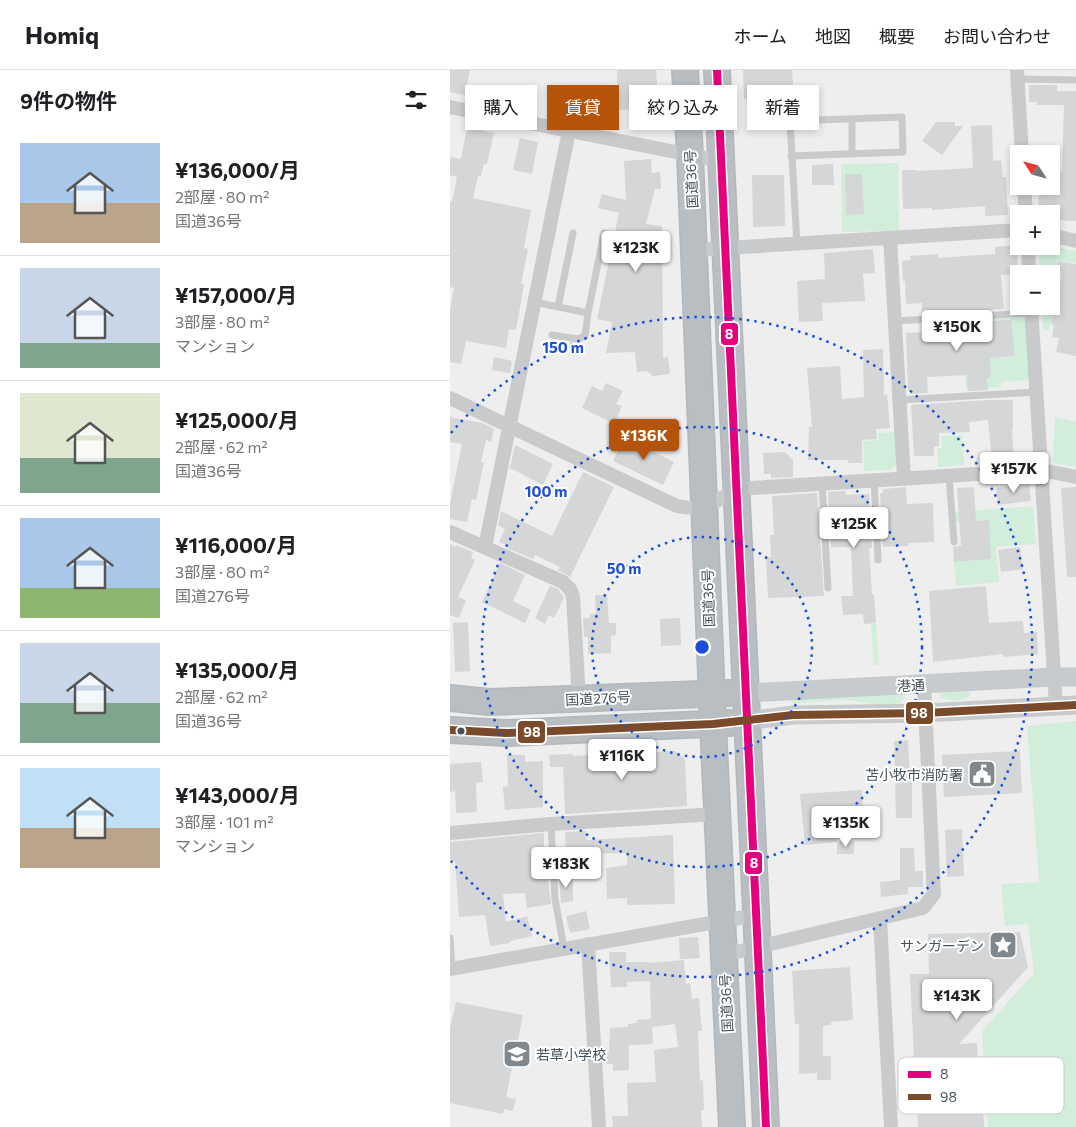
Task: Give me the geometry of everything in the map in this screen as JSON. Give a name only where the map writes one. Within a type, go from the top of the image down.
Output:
[{"type":"highway","name":"国道36号","points":[[685,70],[732,1127]]},
{"type":"highway","points":[[717,70],[766,1127]]},
{"type":"highway","name":"国道276号","points":[[450,698],[489,702],[746,693]]},
{"type":"highway","points":[[450,730],[506,733],[746,721]]},
{"type":"street","points":[[1017,74],[1021,145]]},
{"type":"street","points":[[450,107],[721,161]]},
{"type":"street","points":[[485,547],[569,131]]},
{"type":"street","points":[[694,250],[1010,231]]},
{"type":"street","points":[[1060,237],[1076,241]]},
{"type":"street","points":[[890,238],[904,479]]},
{"type":"street","points":[[1032,315],[1056,706]]},
{"type":"street","points":[[450,398],[678,506],[690,509],[704,508],[736,489],[1041,470],[1076,477]]},
{"type":"street","points":[[450,532],[563,582],[570,589],[573,598],[579,699]]},
{"type":"street","name":"港通","points":[[746,693],[1054,677],[1076,678]]},
{"type":"street","points":[[724,955],[924,908],[934,894],[924,684]]},
{"type":"street","name":"港通","points":[[746,721],[792,715],[925,713],[1076,705]]},
{"type":"street","points":[[450,834],[551,824],[717,814]]},
{"type":"street","points":[[451,968],[756,915]]},
{"type":"street","points":[[880,919],[891,1127]]},
{"type":"street","points":[[588,944],[598,1127]]},
{"type":"lane","points":[[1017,74],[1076,80]]},
{"type":"lane","points":[[792,156],[903,152],[902,117],[790,121],[797,244]]},
{"type":"lane","points":[[852,119],[852,154]]},
{"type":"lane","points":[[552,334],[578,339],[585,336],[604,233]]},
{"type":"lane","points":[[558,307],[573,234]]},
{"type":"lane","points":[[534,302],[588,313]]},
{"type":"lane","points":[[895,321],[1010,312]]},
{"type":"lane","points":[[900,400],[1037,392]]},
{"type":"lane","points":[[949,476],[954,542]]},
{"type":"lane","points":[[874,480],[878,560]]},
{"type":"lane","points":[[822,484],[828,588]]},
{"type":"lane","points":[[551,824],[555,899],[564,948]]},
{"type":"lane","points":[[450,938],[451,968]]},
{"type":"green space","points":[[898,163],[899,231],[842,232],[841,164]]},
{"type":"green space","points":[[1060,248],[1076,251],[1076,263],[1057,260],[1056,265],[1040,265],[1039,255],[1060,255]]},
{"type":"green space","points":[[1042,315],[1052,315],[1049,331],[1043,329]]},
{"type":"green space","points":[[1026,317],[1030,380],[1001,382],[1001,387],[966,390],[964,356],[967,356],[965,321]]},
{"type":"green space","points":[[1055,417],[1076,422],[1076,467],[1053,463]]},
{"type":"green space","points":[[895,432],[896,465],[890,470],[864,471],[863,441],[878,440],[878,433]]},
{"type":"green space","points":[[962,435],[964,465],[938,467],[937,448],[942,448],[941,436]]},
{"type":"green space","points":[[1033,506],[1036,544],[996,547],[999,582],[956,586],[954,562],[982,560],[980,541],[990,540],[988,520],[956,522],[955,512]]},
{"type":"green space","points":[[876,623],[879,665],[874,665],[871,624]]},
{"type":"green space","points":[[944,691],[969,691],[970,696],[960,700],[947,700],[940,697]]},
{"type":"green space","points":[[902,693],[904,699],[900,703],[886,705],[847,700],[792,704],[792,698]]},
{"type":"green space","points":[[1076,721],[1076,1127],[988,1127],[987,1114],[1064,1114],[1064,1057],[984,1057],[982,1031],[1034,973],[1028,924],[1005,926],[1001,884],[1039,882],[1027,726]]},
{"type":"building","points":[[450,70],[470,70],[467,85],[465,85],[465,95],[450,92]]},
{"type":"building","points":[[617,70],[656,70],[657,85],[629,85],[629,110],[619,110],[619,85],[617,85]]},
{"type":"building","points":[[743,70],[792,70],[793,85],[747,85],[747,99],[744,99]]},
{"type":"building","points":[[1029,85],[1057,85],[1057,91],[1076,91],[1076,221],[1060,220],[1060,205],[1038,205],[1039,195],[1060,195],[1064,105],[1037,105],[1037,102],[1029,102]]},
{"type":"building","points":[[936,122],[955,122],[955,126],[963,126],[942,155],[922,141]]},
{"type":"building","points":[[992,125],[993,161],[1001,160],[1003,177],[1006,177],[1008,215],[985,216],[985,206],[932,210],[932,208],[903,209],[902,170],[973,168],[971,126]]},
{"type":"building","points":[[466,130],[480,130],[494,133],[487,164],[484,164],[481,176],[478,176],[473,198],[531,210],[524,248],[528,249],[521,284],[524,284],[516,330],[509,329],[506,348],[466,341],[461,364],[450,362],[450,309],[454,288],[450,287],[450,201],[452,202],[457,177],[450,175],[450,157],[461,159]]},
{"type":"building","points":[[520,138],[538,142],[532,174],[513,170]]},
{"type":"building","points":[[651,159],[652,173],[660,172],[661,189],[655,189],[646,224],[662,226],[663,358],[668,357],[670,374],[653,376],[647,371],[637,372],[635,352],[606,353],[612,322],[597,319],[619,213],[598,208],[602,194],[626,200],[624,161]]},
{"type":"building","points":[[833,164],[834,185],[812,185],[812,165]]},
{"type":"building","points":[[845,174],[862,174],[864,214],[846,215]]},
{"type":"building","points":[[752,175],[784,175],[785,226],[753,227]]},
{"type":"building","points":[[1010,246],[1010,255],[1017,255],[1018,265],[1010,265],[1010,274],[1001,275],[1004,309],[922,314],[922,303],[906,304],[902,261],[911,260],[910,256],[938,254],[938,258],[995,254],[995,247]]},
{"type":"building","points":[[873,249],[875,273],[863,274],[865,301],[822,303],[823,321],[799,322],[797,281],[825,279],[824,253]]},
{"type":"building","points":[[1058,261],[1076,264],[1076,356],[1056,352],[1059,338],[1052,337],[1054,325],[1051,324],[1053,315],[1060,315],[1060,282],[1062,273],[1060,272],[1060,265],[1057,265]]},
{"type":"building","points":[[1011,320],[1015,356],[990,358],[991,377],[987,378],[988,390],[968,391],[967,375],[927,377],[928,393],[911,394],[911,391],[908,391],[906,333],[924,332],[923,325]]},
{"type":"building","points":[[883,349],[884,395],[887,394],[890,428],[876,429],[877,439],[862,440],[862,463],[848,463],[848,460],[808,460],[809,427],[812,427],[807,368],[840,366],[842,399],[864,397],[863,350]]},
{"type":"building","points":[[494,357],[512,361],[510,373],[492,370]]},
{"type":"building","points":[[606,383],[623,391],[616,404],[622,406],[614,424],[582,408],[592,386],[602,391]]},
{"type":"building","points":[[1013,400],[1014,459],[992,460],[988,420],[969,422],[970,432],[939,433],[939,446],[934,447],[934,456],[914,456],[911,405]]},
{"type":"building","points":[[450,417],[483,423],[494,429],[491,442],[486,440],[481,462],[484,463],[476,500],[472,499],[467,522],[450,519],[450,503],[462,444],[450,442]]},
{"type":"building","points":[[625,437],[674,462],[663,485],[613,461]]},
{"type":"building","points":[[515,445],[553,464],[543,485],[510,468]]},
{"type":"building","points":[[785,452],[793,460],[793,477],[771,478],[771,474],[764,474],[763,453]]},
{"type":"building","points":[[583,472],[614,487],[570,577],[558,570],[560,567],[535,555],[533,559],[507,548],[508,546],[499,542],[505,529],[498,525],[501,511],[552,536]]},
{"type":"building","points":[[1029,484],[1031,501],[998,505],[996,488]]},
{"type":"building","points":[[906,487],[907,504],[933,503],[934,542],[908,543],[908,546],[883,547],[880,493],[883,493],[883,489]]},
{"type":"building","points":[[974,487],[976,521],[989,520],[991,559],[954,562],[953,547],[961,546],[957,488]]},
{"type":"building","points":[[1076,487],[1076,577],[1067,577],[1061,488]]},
{"type":"building","points":[[845,491],[846,495],[869,494],[872,548],[869,548],[876,623],[864,624],[863,614],[843,615],[841,596],[853,596],[851,547],[831,547],[828,492]]},
{"type":"building","points":[[817,493],[824,596],[768,598],[766,557],[771,557],[770,535],[774,535],[772,496]]},
{"type":"building","points":[[450,544],[473,552],[471,558],[475,560],[458,597],[466,600],[459,618],[450,615]]},
{"type":"building","points":[[1020,547],[1023,569],[1001,572],[998,550]]},
{"type":"building","points":[[500,563],[525,575],[513,601],[531,610],[525,623],[482,602]]},
{"type":"building","points":[[550,586],[558,589],[564,598],[554,618],[549,615],[545,624],[535,618]]},
{"type":"building","points":[[986,586],[989,623],[1023,621],[1024,633],[1037,632],[1038,654],[1003,657],[1003,654],[933,662],[929,591]]},
{"type":"building","points":[[595,595],[607,595],[609,623],[616,623],[616,635],[611,636],[611,653],[588,654],[588,637],[584,637],[583,618],[590,618],[590,614],[596,614]]},
{"type":"building","points":[[680,618],[681,645],[661,646],[660,619]]},
{"type":"building","points":[[468,622],[470,671],[455,672],[453,623]]},
{"type":"building","points":[[908,740],[910,777],[912,777],[912,818],[896,818],[894,741]]},
{"type":"building","points":[[675,751],[685,759],[687,806],[565,814],[563,767],[550,767],[549,755],[573,754],[573,756]]},
{"type":"building","name":"苫小牧市消防署","points":[[1020,751],[1022,793],[944,797],[942,755]]},
{"type":"building","points":[[507,755],[525,755],[525,762],[543,761],[543,807],[505,810],[503,787],[508,786]]},
{"type":"building","points":[[481,762],[483,782],[476,783],[477,812],[456,813],[455,791],[450,792],[450,764]]},
{"type":"building","points":[[862,790],[863,813],[839,811],[837,842],[805,845],[800,794]]},
{"type":"building","points":[[962,829],[964,876],[947,877],[945,830]]},
{"type":"building","points":[[586,831],[587,840],[673,835],[675,904],[627,905],[627,898],[607,899],[606,868],[627,865],[627,853],[566,854],[565,832]]},
{"type":"building","points":[[544,833],[544,854],[537,854],[539,877],[548,877],[551,904],[527,908],[525,893],[503,894],[506,922],[527,916],[532,936],[510,941],[510,943],[490,946],[485,915],[459,917],[455,861],[450,862],[450,842]]},
{"type":"building","points":[[854,841],[854,854],[837,854],[837,842]]},
{"type":"building","points":[[900,848],[914,848],[915,871],[923,871],[923,887],[908,887],[908,894],[881,897],[880,882],[900,880]]},
{"type":"building","points":[[559,876],[573,876],[573,901],[561,903]]},
{"type":"building","points":[[586,911],[590,929],[570,933],[566,916]]},
{"type":"building","points":[[1020,932],[1028,967],[959,1044],[977,1043],[978,1057],[914,1057],[910,974],[929,974],[928,934]]},
{"type":"building","points":[[698,937],[700,958],[680,959],[679,938]]},
{"type":"building","points":[[609,952],[626,952],[626,962],[648,963],[684,960],[686,984],[690,983],[692,999],[699,998],[702,1031],[698,1031],[700,1081],[703,1080],[704,1110],[701,1110],[702,1127],[613,1127],[612,1116],[628,1116],[627,1083],[656,1082],[654,1050],[678,1047],[675,1024],[652,1027],[653,1044],[629,1045],[629,1070],[613,1071],[613,1064],[606,1064],[606,1052],[609,1052],[610,1028],[628,1027],[628,1024],[637,1023],[637,1020],[651,1019],[650,981],[627,982],[627,987],[611,987]]},
{"type":"building","points":[[850,967],[853,1020],[831,1022],[831,1025],[823,1026],[823,1056],[831,1056],[831,1080],[817,1080],[817,1073],[799,1074],[799,1024],[795,1024],[792,971]]},
{"type":"building","points":[[456,1002],[523,1015],[506,1097],[516,1099],[513,1111],[504,1109],[503,1114],[450,1103],[450,1028]]},
{"type":"building","points":[[917,1114],[983,1114],[984,1127],[918,1127]]},
{"type":"transit line","name":"8","points":[[717,70],[766,1127]]},
{"type":"transit line","name":"98","points":[[450,730],[506,733],[713,724],[793,715],[925,713],[1076,705]]},
{"type":"place","name":"苫小牧市消防署","points":[[982,774]]},
{"type":"place","name":"サンガーデン","points":[[1003,945]]},
{"type":"place","name":"若草小学校","points":[[517,1054]]}]
